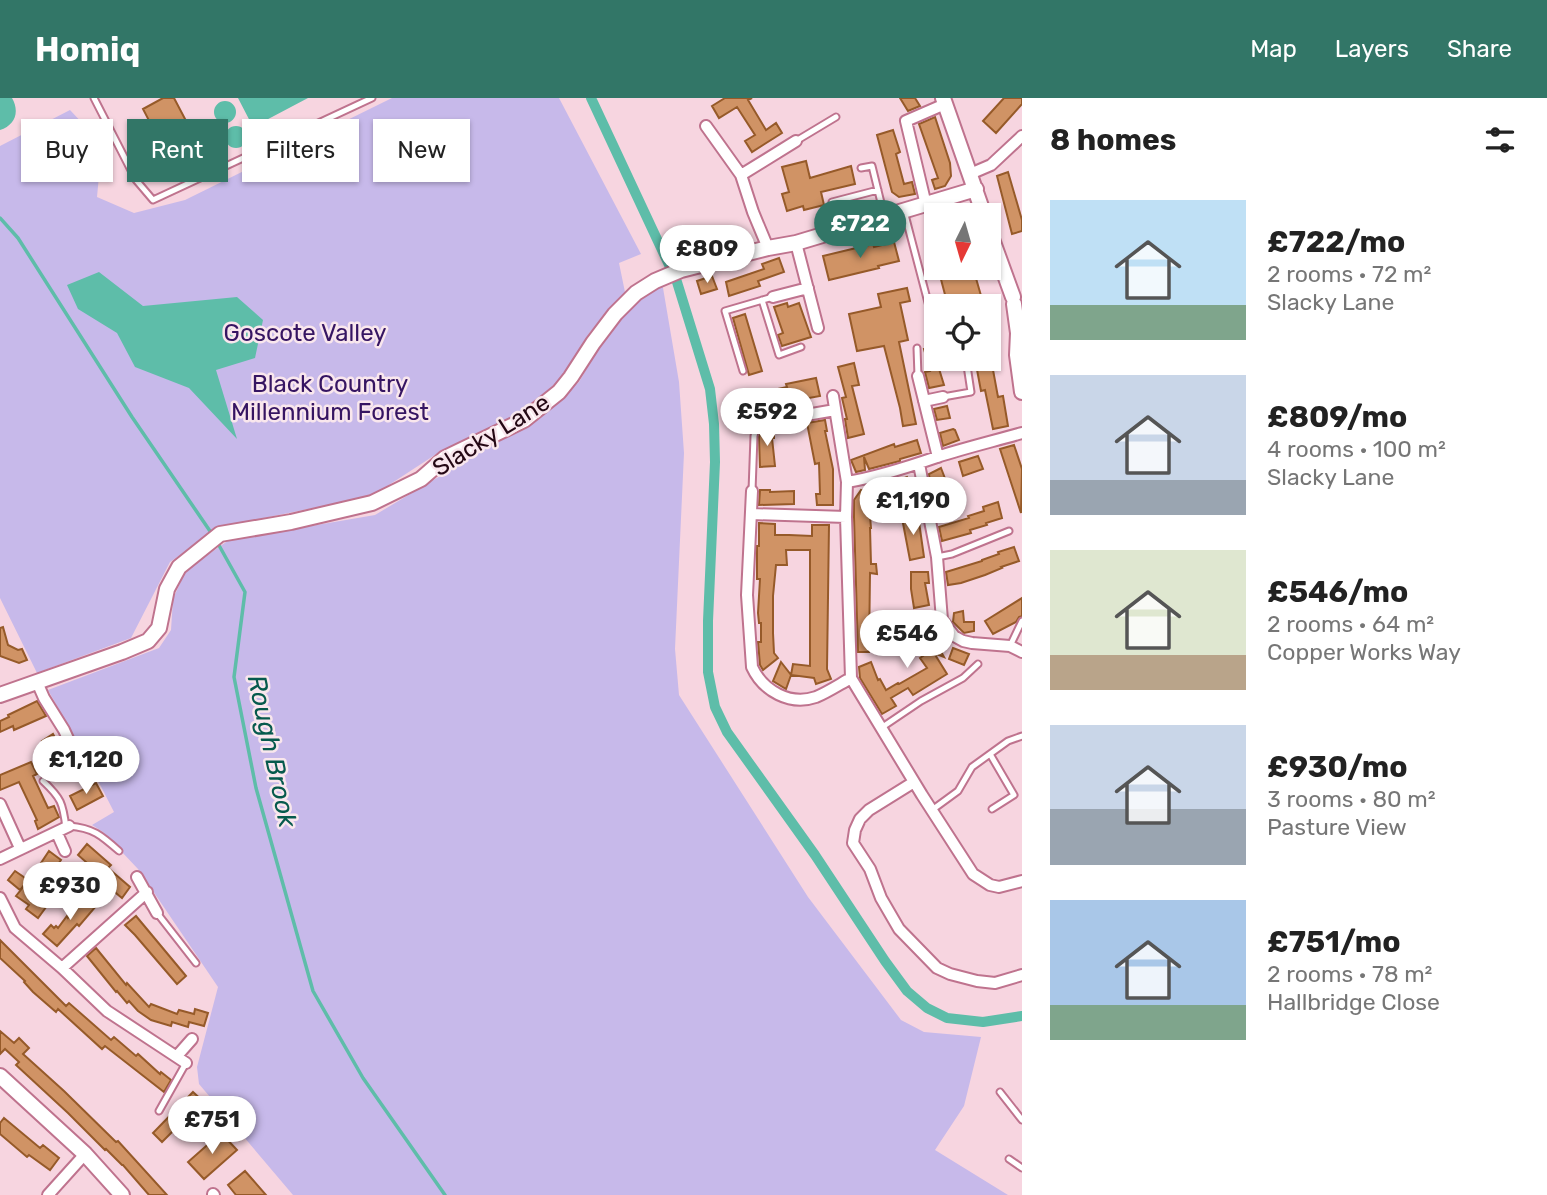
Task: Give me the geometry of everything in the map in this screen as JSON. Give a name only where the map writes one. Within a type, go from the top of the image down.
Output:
[{"type":"street","points":[[926,203],[906,121],[944,101],[980,203]]},
{"type":"street","points":[[706,125],[741,175],[768,248]]},
{"type":"street","points":[[970,174],[991,165],[1022,136]]},
{"type":"street","points":[[741,175],[796,141]]},
{"type":"street","name":"Slacky Lane","points":[[933,203],[976,190]]},
{"type":"street","name":"Slacky Lane","points":[[1,692],[37,682],[148,641],[159,628],[167,589],[179,567],[220,534],[291,522],[372,503],[421,479],[444,458],[524,420],[559,392],[615,314],[644,287],[681,270],[796,243],[924,206]]},
{"type":"street","points":[[796,243],[818,328]]},
{"type":"street","points":[[1001,265],[1018,300],[1020,328],[1017,355],[1022,393]]},
{"type":"street","points":[[767,298],[808,288]]},
{"type":"street","points":[[918,376],[938,457]]},
{"type":"street","points":[[833,396],[847,482],[851,678],[973,874],[982,881],[999,887],[1022,881]]},
{"type":"street","points":[[924,401],[943,397]]},
{"type":"street","points":[[812,414],[835,410]]},
{"type":"street","points":[[847,482],[864,480],[1022,433]]},
{"type":"street","points":[[919,464],[937,557],[942,620],[954,636],[972,643],[1010,646],[1022,652]]},
{"type":"street","points":[[752,491],[747,595],[752,667],[756,676],[773,692],[793,699],[814,697],[851,678]]},
{"type":"street","points":[[752,514],[846,517]]},
{"type":"street","points":[[37,682],[80,765]]},
{"type":"street","points":[[914,782],[869,810],[860,819],[855,830],[853,843],[870,869],[881,898],[899,929],[937,968],[950,974],[995,983],[1022,975]]},
{"type":"street","points":[[3,802],[20,848]]},
{"type":"street","points":[[0,859],[64,829],[65,851]]},
{"type":"street","points":[[138,877],[157,913]]},
{"type":"street","points":[[62,968],[147,892]]},
{"type":"street","points":[[0,898],[15,928],[107,1011],[181,1059],[192,1039]]},
{"type":"street","points":[[0,1076],[85,1154],[122,1195]]},
{"type":"street","points":[[48,1195],[85,1154]]},
{"type":"lane","points":[[94,98],[136,180],[153,200],[372,98]]},
{"type":"lane","points":[[796,141],[836,117]]},
{"type":"lane","points":[[861,168],[872,166],[885,218]]},
{"type":"lane","points":[[832,202],[878,190]]},
{"type":"lane","points":[[904,211],[926,294]]},
{"type":"lane","points":[[743,371],[725,311],[767,298],[779,355],[801,347]]},
{"type":"lane","points":[[917,348],[918,376]]},
{"type":"lane","points":[[943,397],[971,392],[968,371]]},
{"type":"lane","points":[[752,491],[756,428],[762,423],[812,414]]},
{"type":"lane","points":[[937,557],[952,554],[1009,531]]},
{"type":"lane","points":[[1010,646],[1022,621]]},
{"type":"lane","points":[[881,729],[921,701],[963,678],[978,664]]},
{"type":"lane","points":[[932,810],[958,791],[972,767],[1008,741],[1022,736]]},
{"type":"lane","points":[[990,754],[1014,795],[992,809]]},
{"type":"lane","points":[[43,780],[56,793],[64,812],[64,829],[93,830],[119,851]]},
{"type":"lane","points":[[157,913],[196,963]]},
{"type":"lane","points":[[159,1111],[181,1059]]},
{"type":"lane","points":[[1000,1092],[1022,1119]]},
{"type":"lane","points":[[1009,1159],[1022,1168]]},
{"type":"green space","name":"Goscote Valley","points":[[392,98],[559,98],[641,254],[619,263],[626,297],[590,332],[565,375],[524,412],[441,451],[372,496],[220,527],[170,562],[131,638],[37,673],[0,598],[0,146],[21,135],[21,182],[98,182],[97,197],[134,213],[185,200],[222,182],[228,182],[228,179],[242,172],[242,182],[359,182],[359,119],[349,119]]},
{"type":"green space","name":"Goscote Valley","points":[[70,110],[78,119],[52,119]]},
{"type":"green space","points":[[662,282],[679,382],[684,453],[675,649],[679,695],[808,897],[901,1020],[924,1032],[981,1037],[964,1106],[935,1150],[1008,1195],[293,1195],[199,1084],[197,1067],[218,987],[138,869],[103,832],[92,825],[114,812],[48,690],[159,648],[171,630],[173,599],[186,570],[229,540],[375,515],[529,423],[579,382],[619,314],[645,293],[653,292]]},
{"type":"shaded area","points":[[0,98],[12,98],[16,113],[9,125],[0,130]]},
{"type":"shaded area","points":[[238,98],[308,98],[268,119],[249,119]]},
{"type":"shaded area","points":[[221,102],[229,102],[235,108],[235,116],[229,122],[228,119],[216,119],[215,116],[215,108]]},
{"type":"shaded area","points":[[240,127],[242,146],[236,148],[228,145],[228,129]]},
{"type":"shaded area","points":[[99,272],[143,306],[237,297],[263,320],[255,358],[216,370],[237,439],[189,388],[135,367],[117,333],[78,309],[67,285]]},
{"type":"building","points":[[163,98],[174,98],[185,119],[148,119],[143,109]]},
{"type":"building","points":[[725,98],[752,98],[748,100],[766,130],[776,123],[782,133],[752,152],[745,141],[755,135],[737,107],[719,118],[712,106]]},
{"type":"building","points":[[900,98],[915,98],[920,106],[908,111]]},
{"type":"building","points":[[1004,98],[1022,98],[1022,104],[996,133],[983,121]]},
{"type":"building","points":[[935,117],[950,163],[951,176],[945,186],[935,189],[932,180],[938,178],[919,124]]},
{"type":"building","points":[[893,130],[900,152],[896,154],[904,184],[912,182],[915,194],[899,197],[892,192],[877,135]]},
{"type":"building","points":[[806,161],[810,178],[851,166],[855,184],[821,192],[824,205],[804,210],[803,206],[787,211],[782,194],[789,192],[782,167]]},
{"type":"building","points":[[1008,172],[1022,220],[1022,231],[1012,234],[997,176]]},
{"type":"building","points":[[894,242],[899,261],[829,280],[823,256],[873,244],[874,247]]},
{"type":"building","points":[[779,258],[784,272],[758,281],[760,286],[729,296],[726,282],[764,269],[762,264]]},
{"type":"building","points":[[712,276],[717,289],[701,294],[697,281]]},
{"type":"building","points":[[941,280],[976,280],[981,294],[945,294]]},
{"type":"building","points":[[907,288],[910,301],[900,303],[908,340],[899,342],[916,424],[903,426],[884,346],[857,351],[849,314],[881,307],[878,294]]},
{"type":"building","points":[[787,303],[788,307],[799,303],[811,337],[782,346],[778,335],[783,333],[774,307]]},
{"type":"building","points":[[745,314],[762,371],[749,375],[733,318]]},
{"type":"building","points":[[854,363],[859,385],[852,386],[864,434],[848,438],[842,398],[846,397],[838,367]]},
{"type":"building","points":[[940,371],[944,385],[929,388],[925,372]]},
{"type":"building","points":[[977,371],[993,371],[998,397],[1003,396],[1008,426],[993,429],[985,390],[981,391]]},
{"type":"building","points":[[816,378],[820,396],[765,406],[766,411],[755,413],[752,397],[773,394],[773,390],[787,387],[786,384]]},
{"type":"building","points":[[947,406],[950,418],[937,420],[934,409]]},
{"type":"building","points":[[825,420],[833,469],[833,505],[817,505],[816,494],[820,494],[819,463],[815,464],[807,423]]},
{"type":"building","points":[[764,428],[774,428],[772,438],[775,466],[760,467],[759,437]]},
{"type":"building","points":[[953,429],[959,440],[943,446],[940,433]]},
{"type":"building","points":[[917,440],[921,453],[900,461],[869,469],[864,457],[865,470],[856,472],[851,460],[894,444],[895,447]]},
{"type":"building","points":[[1014,445],[1022,469],[1021,513],[1000,449]]},
{"type":"building","points":[[978,456],[983,469],[963,476],[959,462]]},
{"type":"building","points":[[941,468],[954,502],[941,507],[929,474]]},
{"type":"building","points":[[907,477],[913,492],[883,502],[877,488]]},
{"type":"building","points":[[760,490],[794,491],[794,504],[759,505]]},
{"type":"building","points":[[861,490],[868,493],[871,564],[876,564],[877,574],[870,573],[869,652],[858,652],[854,500]]},
{"type":"building","points":[[998,502],[1002,518],[970,530],[971,533],[942,541],[939,527],[969,518],[968,516],[984,511],[983,507]]},
{"type":"building","points":[[918,515],[924,557],[910,560],[902,518]]},
{"type":"building","points":[[759,523],[775,524],[775,535],[812,536],[812,525],[829,525],[827,669],[831,679],[816,684],[814,678],[791,675],[793,664],[810,666],[810,550],[786,550],[787,565],[776,565],[773,633],[774,653],[778,658],[763,670],[760,665],[760,579],[757,579]]},
{"type":"building","points":[[1014,547],[1019,561],[985,575],[948,585],[946,572]]},
{"type":"building","points":[[911,572],[928,572],[929,583],[925,583],[929,605],[914,608]]},
{"type":"building","points":[[1022,598],[1022,616],[993,634],[985,621]]},
{"type":"building","points":[[963,611],[964,622],[974,622],[974,631],[964,633],[953,622],[954,613]]},
{"type":"building","points":[[921,615],[931,635],[922,636],[935,641],[944,657],[934,653],[947,674],[913,695],[908,688],[891,698],[896,706],[882,714],[860,678],[859,667],[871,662],[878,680],[880,679],[886,690],[927,668],[920,658],[923,656],[913,639],[916,637],[908,622]]},
{"type":"building","points":[[3,627],[8,645],[22,649],[27,660],[19,663],[0,656],[0,628]]},
{"type":"building","points":[[953,648],[969,654],[964,665],[949,659]]},
{"type":"building","points":[[781,662],[791,675],[786,689],[773,681]]},
{"type":"building","points":[[37,701],[46,716],[14,730],[13,726],[0,732],[0,721]]},
{"type":"building","points":[[53,734],[61,756],[66,764],[70,762],[74,770],[62,776],[42,741]]},
{"type":"building","points":[[31,762],[37,774],[33,776],[48,808],[54,806],[59,817],[38,829],[37,820],[19,782],[0,790],[0,775]]},
{"type":"building","points":[[96,783],[103,796],[77,810],[70,796]]},
{"type":"building","points":[[87,844],[111,865],[108,868],[130,887],[122,898],[100,880],[103,877],[78,855]]},
{"type":"building","points":[[49,851],[61,860],[53,871],[41,863]]},
{"type":"building","points":[[15,871],[28,880],[20,890],[8,880]]},
{"type":"building","points":[[24,886],[49,903],[38,918],[26,909],[29,905],[16,896]]},
{"type":"building","points":[[87,897],[97,905],[57,946],[43,934],[51,925],[58,928]]},
{"type":"building","points":[[136,916],[186,976],[177,984],[125,925]]},
{"type":"building","points":[[0,940],[66,1006],[69,1003],[111,1040],[114,1037],[171,1080],[164,1092],[105,1046],[102,1049],[58,1009],[56,1012],[33,992],[0,958]]},
{"type":"building","points":[[96,948],[126,985],[127,983],[149,1007],[151,1004],[177,1014],[179,1010],[194,1014],[195,1009],[208,1013],[204,1026],[189,1022],[188,1027],[172,1022],[171,1026],[151,1020],[138,1011],[116,992],[87,956]]},
{"type":"building","points":[[0,1031],[14,1043],[19,1038],[29,1048],[23,1054],[118,1141],[167,1195],[149,1195],[123,1165],[16,1065],[19,1062],[5,1049],[0,1054]]},
{"type":"building","points":[[193,1092],[205,1103],[162,1142],[153,1133]]},
{"type":"building","points":[[4,1118],[40,1148],[43,1145],[59,1158],[50,1170],[29,1155],[27,1157],[0,1134],[0,1123]]},
{"type":"building","points":[[221,1133],[237,1150],[204,1179],[188,1162]]},
{"type":"building","points":[[245,1171],[266,1195],[236,1195],[228,1185]]},
{"type":"waterway","points":[[591,98],[677,282],[710,389],[715,462],[708,672],[715,707],[727,732],[907,991],[927,1008],[947,1018],[983,1022],[1022,1016]]},
{"type":"waterway","name":"Rough Brook","points":[[0,218],[18,238],[132,417],[212,534]]},
{"type":"waterway","name":"Rough Brook","points":[[216,540],[245,592],[234,677],[256,788],[313,991],[363,1078],[445,1195]]},
{"type":"park label","name":"Black Country Millennium Forest","points":[[330,398]]}]
